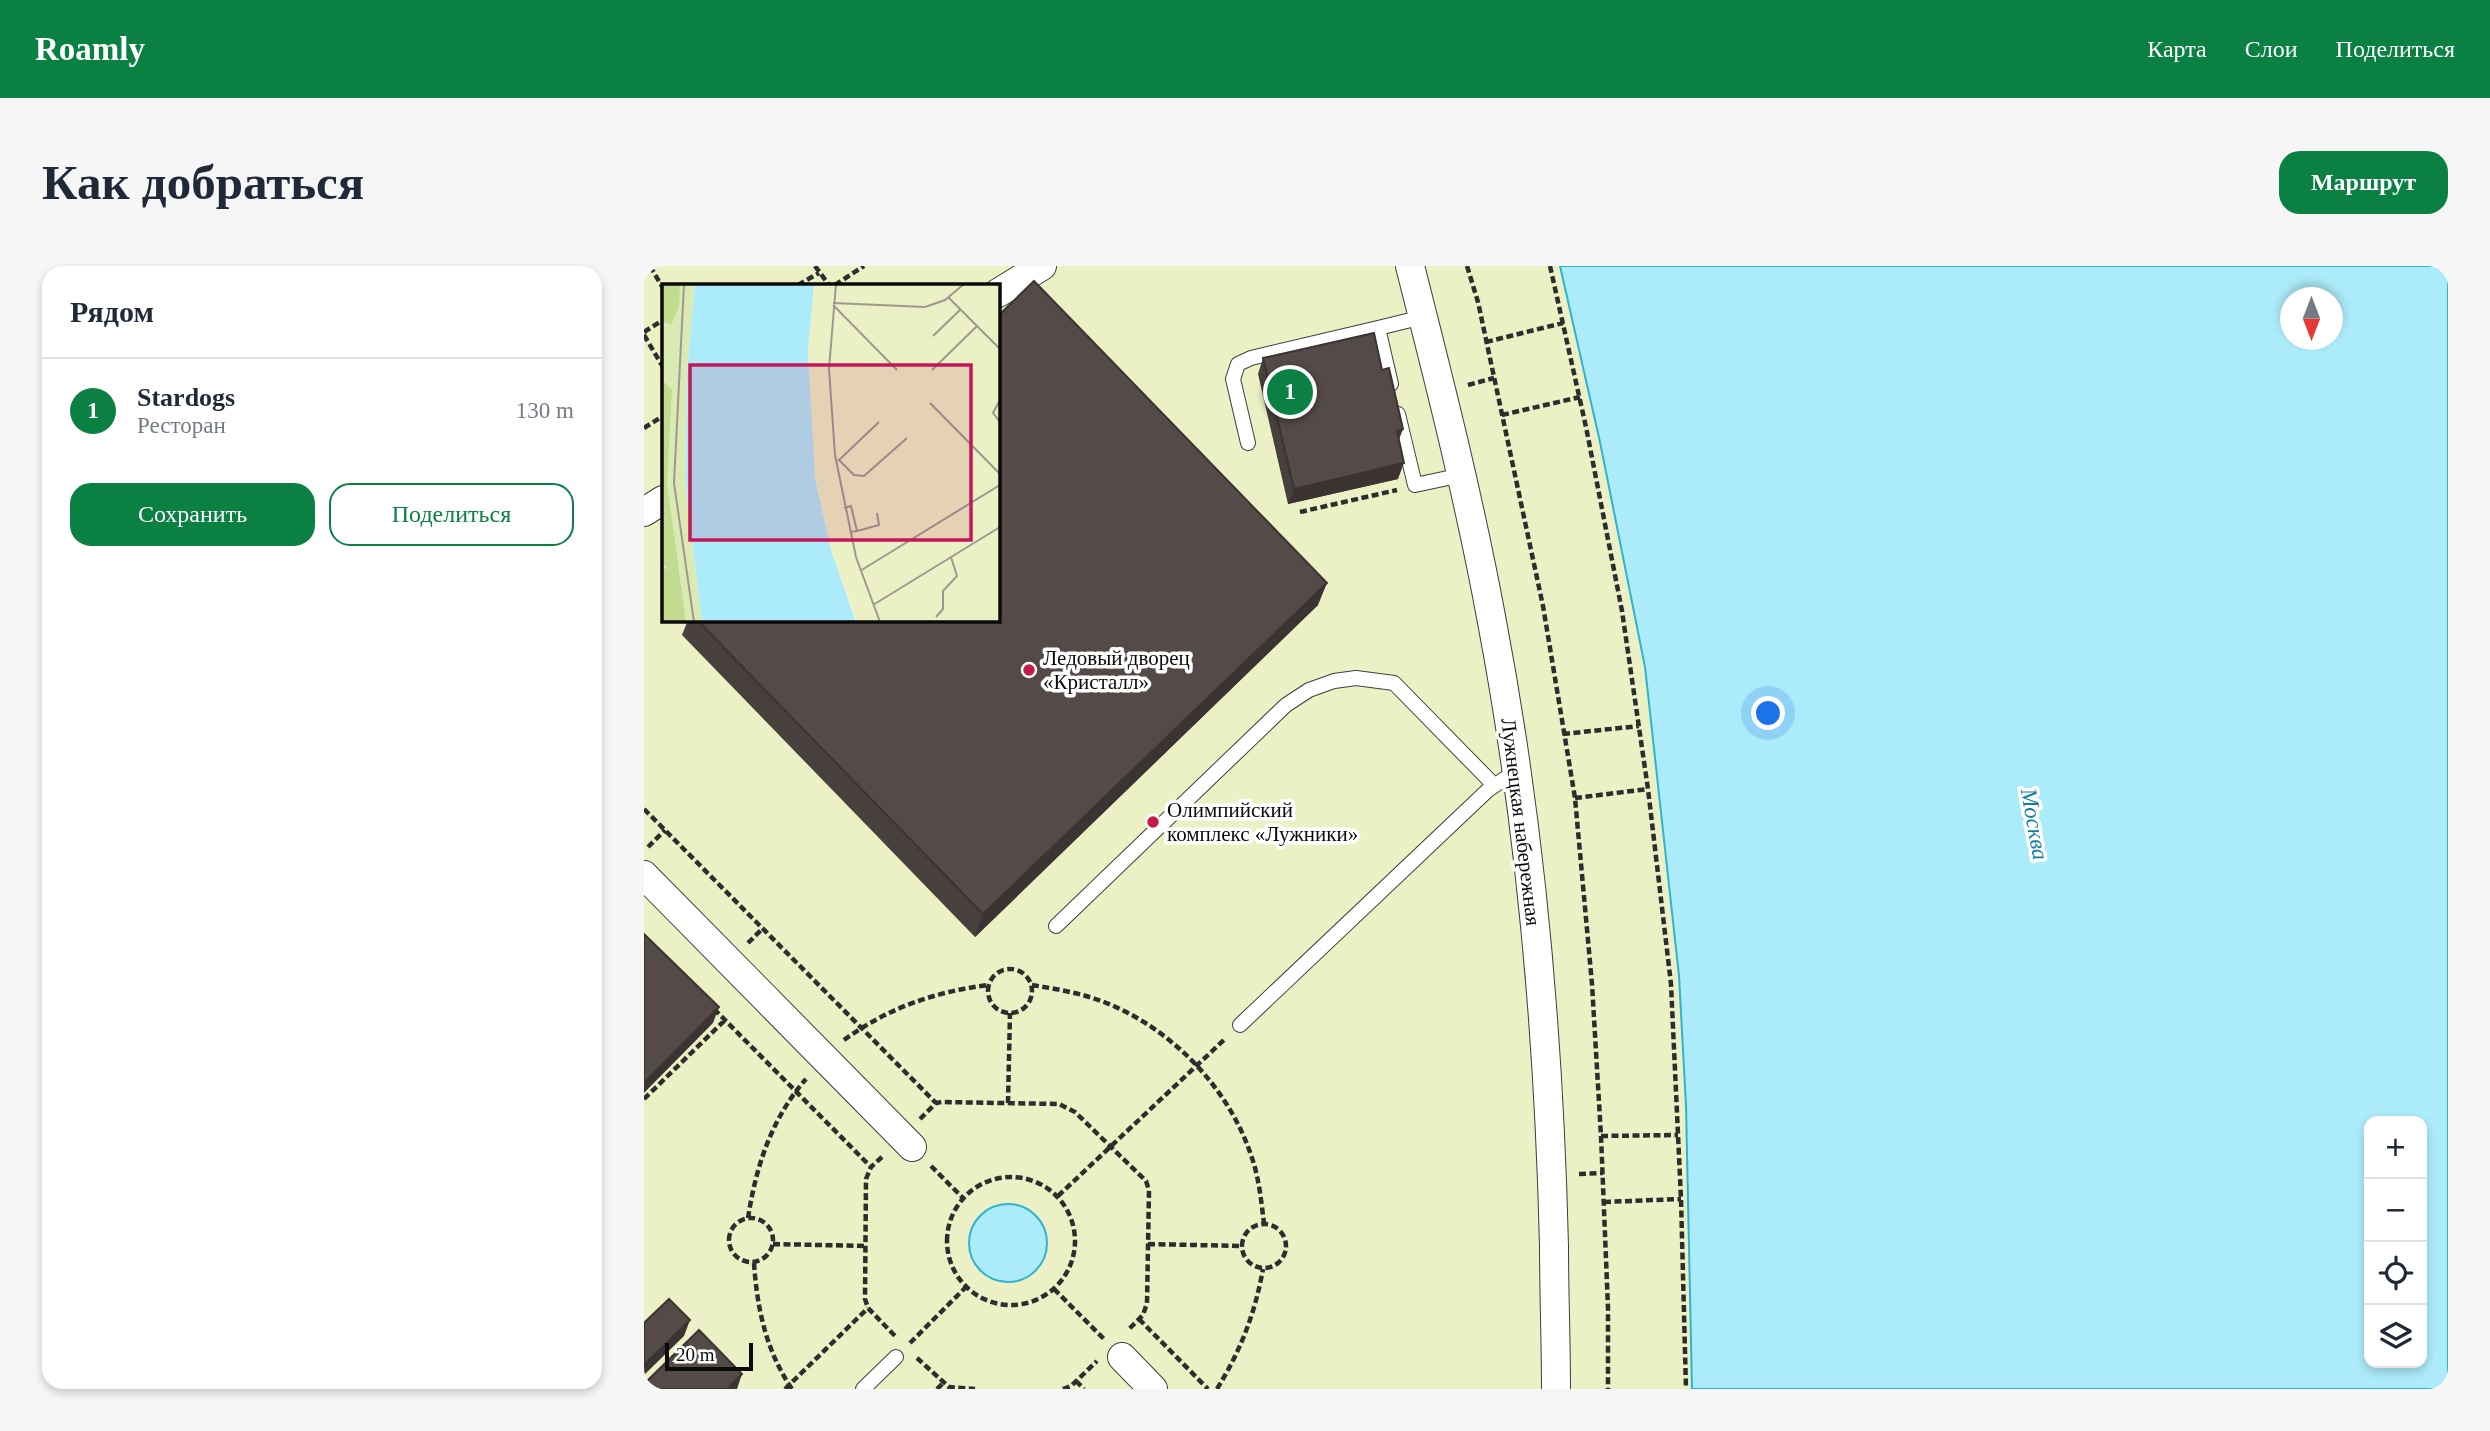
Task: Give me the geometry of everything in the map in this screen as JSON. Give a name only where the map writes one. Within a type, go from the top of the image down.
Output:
[{"type":"street","points":[[999,292],[1042,266]]},
{"type":"street","name":"Лужнецкая набережная","points":[[1410,266],[1462,475],[1493,624],[1505,778],[1540,979],[1552,1176],[1556,1389]]},
{"type":"street","points":[[644,512],[662,501]]},
{"type":"street","points":[[644,875],[907,1142]]},
{"type":"street","points":[[1122,1357],[1153,1389]]},
{"type":"lane","points":[[1248,443],[1233,379],[1238,364],[1251,358],[1423,317]]},
{"type":"lane","points":[[1378,328],[1415,485],[1462,475]]},
{"type":"lane","points":[[1056,926],[1286,705],[1309,690],[1334,681],[1356,678],[1394,683],[1505,778],[1240,1025]]},
{"type":"lane","points":[[863,1389],[901,1352]]},
{"type":"path","points":[[650,266],[662,286]]},
{"type":"path","points":[[815,266],[831,284]]},
{"type":"path","points":[[834,284],[864,266]]},
{"type":"path","points":[[1467,266],[1543,606],[1575,798],[1592,984],[1601,1136],[1608,1308],[1608,1389]]},
{"type":"path","points":[[1550,266],[1580,397],[1622,611],[1648,789],[1671,984],[1686,1389]]},
{"type":"path","points":[[800,284],[819,272]]},
{"type":"path","points":[[847,278],[850,284]]},
{"type":"path","points":[[662,321],[644,334],[662,365]]},
{"type":"path","points":[[1486,342],[1563,323]]},
{"type":"path","points":[[1502,415],[1580,397]]},
{"type":"path","points":[[644,428],[662,417]]},
{"type":"path","points":[[1300,513],[1415,485]]},
{"type":"path","points":[[1563,734],[1639,726]]},
{"type":"path","points":[[1575,798],[1648,789]]},
{"type":"path","points":[[644,809],[936,1104]]},
{"type":"path","points":[[644,851],[665,830]]},
{"type":"path","points":[[1013,968],[1023,972],[1032,985],[1032,997],[1026,1007],[1010,1013],[994,1007],[988,997],[988,985],[993,976],[1002,970],[1013,968]]},
{"type":"path","points":[[1032,985],[1069,992],[1116,1008],[1170,1040],[1197,1066],[1219,1093],[1251,1155],[1260,1189],[1264,1223]]},
{"type":"path","points":[[707,1002],[871,1167]]},
{"type":"path","points":[[1008,1102],[1010,1013]]},
{"type":"path","points":[[644,1099],[725,1020]]},
{"type":"path","points":[[1058,1196],[1240,1025]]},
{"type":"path","points":[[975,1389],[952,1388],[943,1384],[901,1352],[868,1308],[865,1298],[866,1182],[871,1167],[907,1142],[936,1104],[943,1102],[1053,1103],[1065,1106],[1075,1112],[1147,1184],[1147,1303],[1139,1319],[1208,1389]]},
{"type":"path","points":[[1601,1136],[1678,1135]]},
{"type":"path","points":[[907,1142],[963,1198]]},
{"type":"path","points":[[1010,1176],[1037,1181],[1058,1196],[1072,1218],[1076,1244],[1070,1268],[1055,1289],[1034,1301],[1010,1305],[987,1300],[967,1287],[952,1267],[947,1243],[950,1219],[963,1198],[984,1182],[1010,1176]]},
{"type":"path","points":[[1604,1202],[1681,1199]]},
{"type":"path","points":[[748,1218],[761,1220],[771,1230],[773,1244],[767,1256],[754,1263],[741,1261],[732,1253],[728,1240],[736,1223],[748,1218]]},
{"type":"path","points":[[1264,1223],[1280,1230],[1286,1253],[1279,1262],[1263,1269],[1248,1261],[1241,1246],[1250,1228],[1264,1223]]},
{"type":"path","points":[[773,1244],[866,1246]]},
{"type":"path","points":[[1148,1244],[1241,1246]]},
{"type":"path","points":[[754,1263],[755,1288],[763,1326],[789,1388],[868,1308]]},
{"type":"path","points":[[1217,1389],[1247,1333],[1263,1269]]},
{"type":"path","points":[[901,1352],[967,1287]]},
{"type":"path","points":[[1055,1289],[1122,1357]]},
{"type":"path","points":[[1076,1381],[1084,1389]]},
{"type":"path","points":[[937,1389],[943,1384]]},
{"type":"green space","name":"Олимпийский комплекс «Лужники»","points":[[644,266],[1560,266],[1600,442],[1645,667],[1679,976],[1686,1106],[1692,1389],[644,1389]]},
{"type":"water","name":"Москва","points":[[1560,266],[2448,266],[2448,1389],[1692,1389],[1686,1106],[1679,976],[1645,667],[1600,442]]},
{"type":"water","points":[[1008,1204],[1023,1207],[1036,1215],[1044,1228],[1047,1243],[1044,1258],[1036,1271],[1023,1279],[1008,1282],[993,1279],[980,1271],[972,1258],[969,1243],[972,1228],[980,1215],[993,1207]]},
{"type":"building","points":[[1034,281],[1327,583],[983,914],[698,621],[999,621],[999,315]]},
{"type":"building","points":[[1374,333],[1382,370],[1389,368],[1403,429],[1397,431],[1404,463],[1294,489],[1263,358]]},
{"type":"building","points":[[644,934],[719,1007],[644,1083]]},
{"type":"building","points":[[669,1299],[690,1320],[644,1365],[644,1323]]},
{"type":"building","points":[[699,1330],[742,1374],[727,1389],[644,1389],[644,1384]]},
{"type":"place","name":"Stardogs","points":[[1290,392]]},
{"type":"place","name":"Ледовый дворец «Кристалл»","points":[[1029,670]]},
{"type":"place","name":"Олимпийский комплекс «Лужники»","points":[[1153,822]]}]
